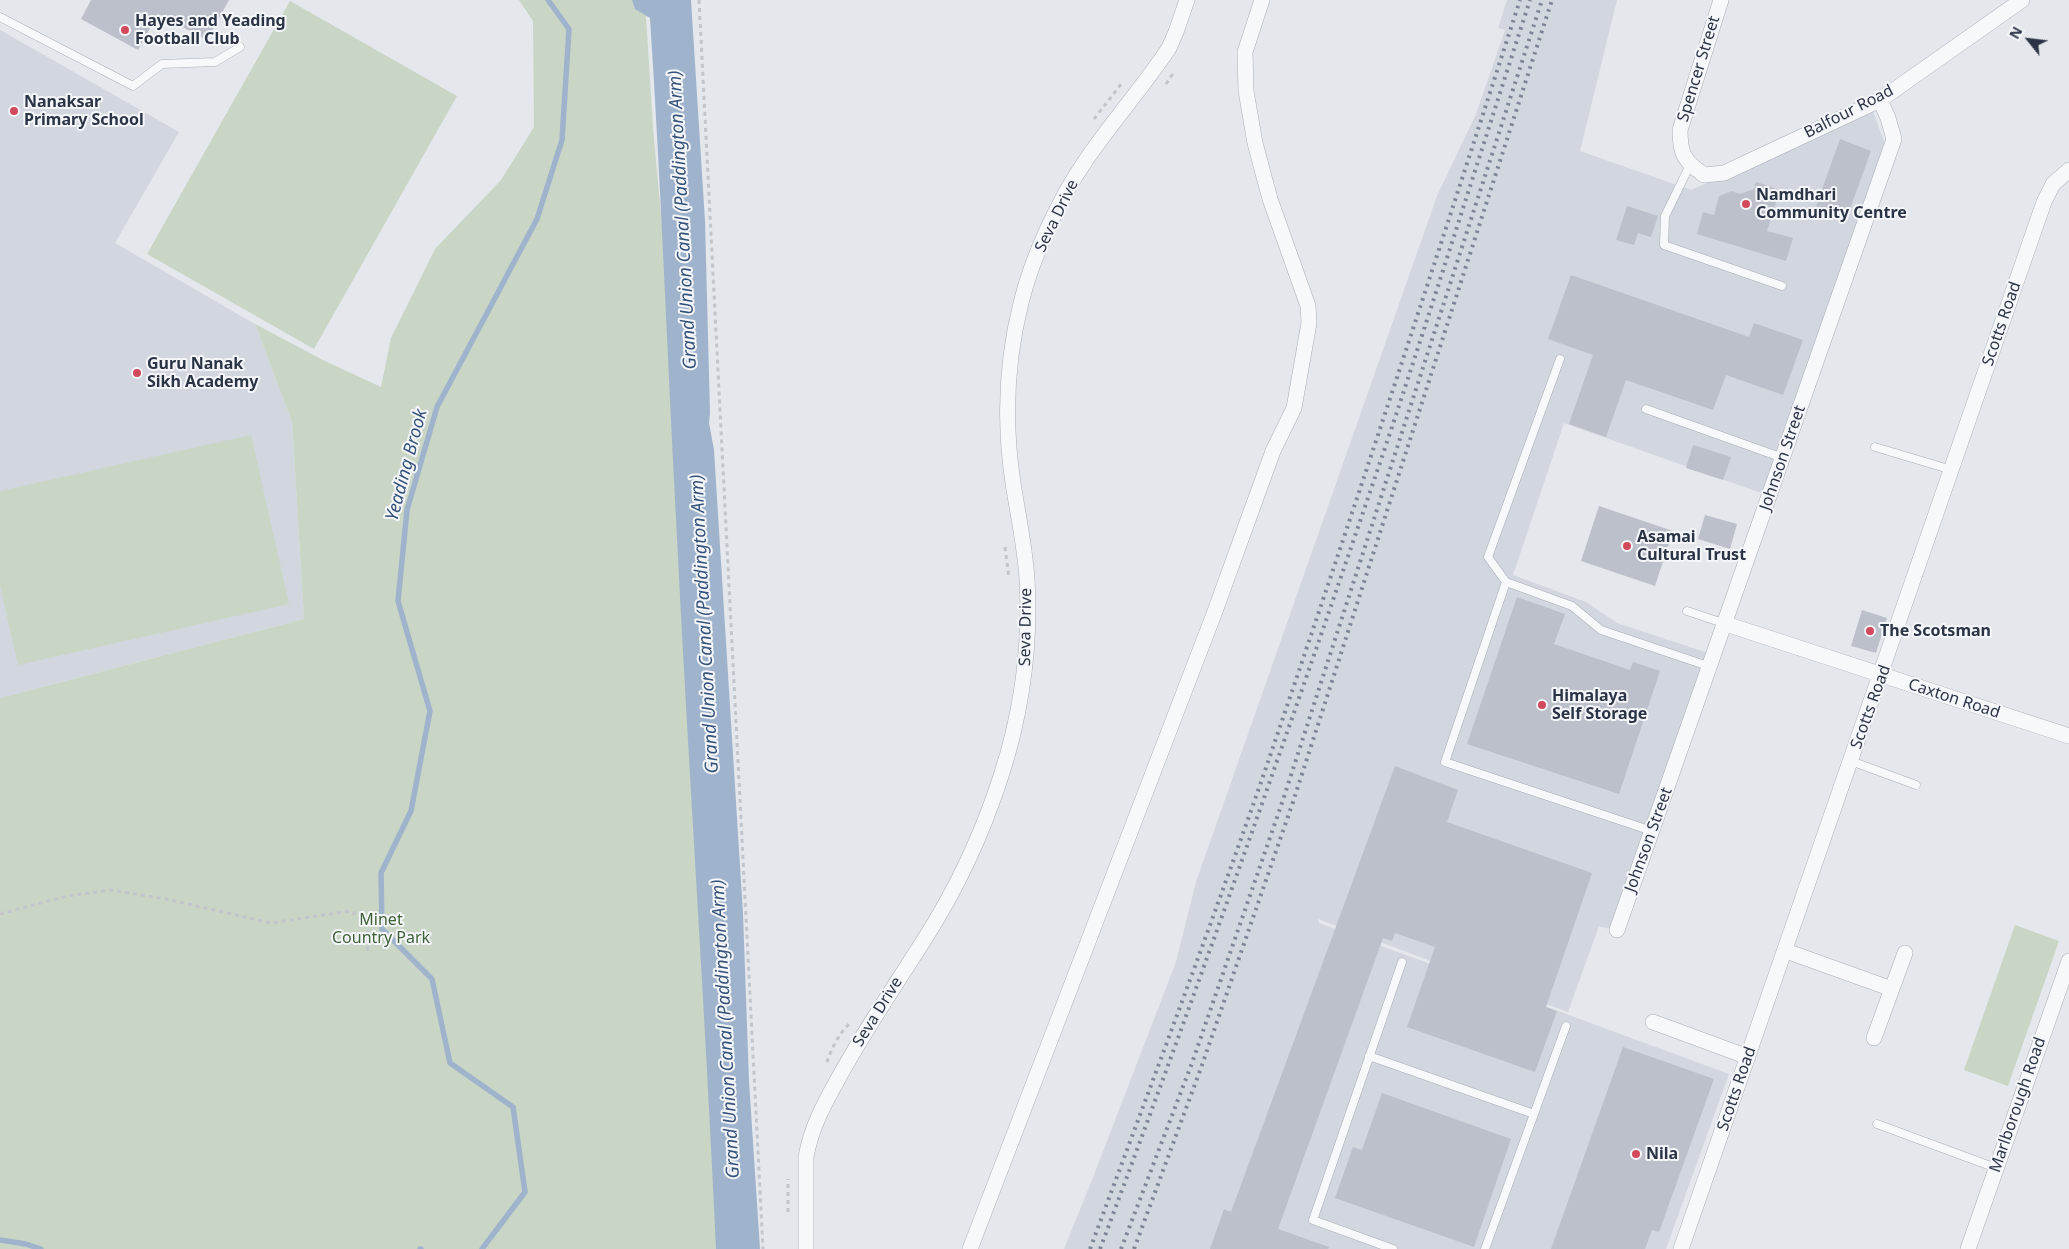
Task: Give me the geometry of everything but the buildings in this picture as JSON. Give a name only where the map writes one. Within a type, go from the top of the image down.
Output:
[{"type":"street","name":"Seva Drive","points":[[806,1249],[806,1157],[816,1121],[845,1066],[925,939],[951,893],[975,842],[1000,780],[1020,706],[1027,655],[1027,576],[1007,427],[1011,352],[1021,301],[1037,256],[1066,192],[1086,160],[1169,48],[1187,0]]},
{"type":"street","points":[[970,1249],[1211,623],[1273,451],[1294,408],[1309,324],[1308,306],[1284,244],[1270,199],[1255,143],[1246,91],[1245,52],[1262,0]]},
{"type":"street","name":"Spencer Street","points":[[1690,165],[1680,149],[1680,130],[1720,0]]},
{"type":"street","name":"Balfour Road","points":[[1690,165],[1704,175],[1724,173],[1880,100],[2022,0]]},
{"type":"street","name":"Johnson Street","points":[[1617,930],[1711,667],[1894,139],[1880,100]]},
{"type":"street","name":"Scotts Road","points":[[1681,1249],[1882,675],[2044,202],[2053,184],[2069,170]]},
{"type":"street","name":"Caxton Road","points":[[1726,624],[2069,736]]},
{"type":"street","points":[[1786,951],[1892,989]]},
{"type":"street","points":[[1874,1038],[1905,953]]},
{"type":"street","name":"Marlborough Road","points":[[1968,1249],[2069,961]]},
{"type":"street","points":[[1653,1022],[1748,1057]]},
{"type":"lane","points":[[0,17],[133,86],[162,64],[215,62],[240,47]]},
{"type":"lane","points":[[1690,165],[1665,216],[1664,244],[1782,286]]},
{"type":"lane","points":[[1560,359],[1488,557],[1506,582],[1572,606],[1601,630],[1711,667]]},
{"type":"lane","points":[[1646,409],[1783,458]]},
{"type":"lane","points":[[1875,447],[1952,470]]},
{"type":"lane","points":[[1506,582],[1445,762],[1652,831]]},
{"type":"lane","points":[[1687,611],[1726,624]]},
{"type":"lane","points":[[1851,761],[1916,784]]},
{"type":"lane","points":[[1392,1249],[1313,1220],[1402,962]]},
{"type":"lane","points":[[1486,1249],[1566,1026]]},
{"type":"lane","points":[[1369,1056],[1534,1114]]},
{"type":"lane","points":[[1877,1124],[1996,1168]]},
{"type":"path","points":[[699,0],[763,1249]]},
{"type":"path","points":[[1005,545],[1009,583]]},
{"type":"path","points":[[0,914],[67,896],[111,890],[166,899],[272,924],[350,910],[360,917],[369,934],[367,953]]},
{"type":"shaded area","points":[[1507,0],[1617,0],[1580,151],[1691,190],[1872,109],[1885,144],[1764,494],[1564,423],[1513,575],[1586,602],[1617,623],[1708,653],[1613,930],[1599,926],[1568,1012],[1318,919],[1319,923],[1729,1074],[1666,1249],[1064,1249],[1176,962],[1196,882],[1437,196],[1476,114],[1505,30],[1498,28]]},
{"type":"shaded area","name":"Guru Nanak Sikh Academy","points":[[0,30],[179,132],[115,243],[255,324],[292,422],[304,619],[0,698]]},
{"type":"green space","name":"Minet Country Park","points":[[519,0],[645,0],[653,128],[675,369],[719,1249],[0,1249],[0,698],[304,619],[292,422],[255,324],[323,360],[381,387],[391,338],[435,249],[501,180],[534,127],[533,21]]},
{"type":"green space","points":[[290,1],[457,96],[314,349],[147,254]]},
{"type":"green space","points":[[251,435],[289,604],[18,665],[0,585],[0,491]]},
{"type":"green space","points":[[2015,925],[2059,941],[2008,1086],[1964,1070]]},
{"type":"water","name":"Grand Union Canal (Paddington Arm)","points":[[632,0],[691,0],[705,221],[709,423],[714,450],[743,914],[749,1081],[760,1249],[716,1249],[650,18],[635,9]]},
{"type":"waterway","name":"Yeading Brook","points":[[482,1249],[525,1192],[513,1107],[450,1063],[432,979],[382,929],[381,873],[411,811],[430,711],[398,601],[407,510],[437,407],[537,219],[562,140],[569,29],[548,0]]},
{"type":"waterway","points":[[0,1240],[26,1244],[41,1249]]},
{"type":"railway","points":[[1090,1249],[1259,788],[1326,591],[1520,0]]},
{"type":"railway","points":[[1100,1249],[1212,945],[1319,640],[1389,436],[1530,0]]},
{"type":"railway","points":[[1121,1249],[1192,1063],[1283,800],[1542,0]]},
{"type":"railway","points":[[1134,1249],[1201,1068],[1293,802],[1552,0]]},
{"type":"place","name":"Hayes and Yeading Football Club","points":[[125,30]]},
{"type":"place","name":"Nanaksar Primary School","points":[[14,111]]},
{"type":"place","name":"Namdhari Community Centre","points":[[1746,204]]},
{"type":"place","name":"Guru Nanak Sikh Academy","points":[[137,373]]},
{"type":"place","name":"Asamai Cultural Trust","points":[[1627,546]]},
{"type":"place","name":"The Scotsman","points":[[1870,631]]},
{"type":"place","name":"Himalaya Self Storage","points":[[1542,705]]},
{"type":"place","name":"Nila","points":[[1636,1154]]}]
